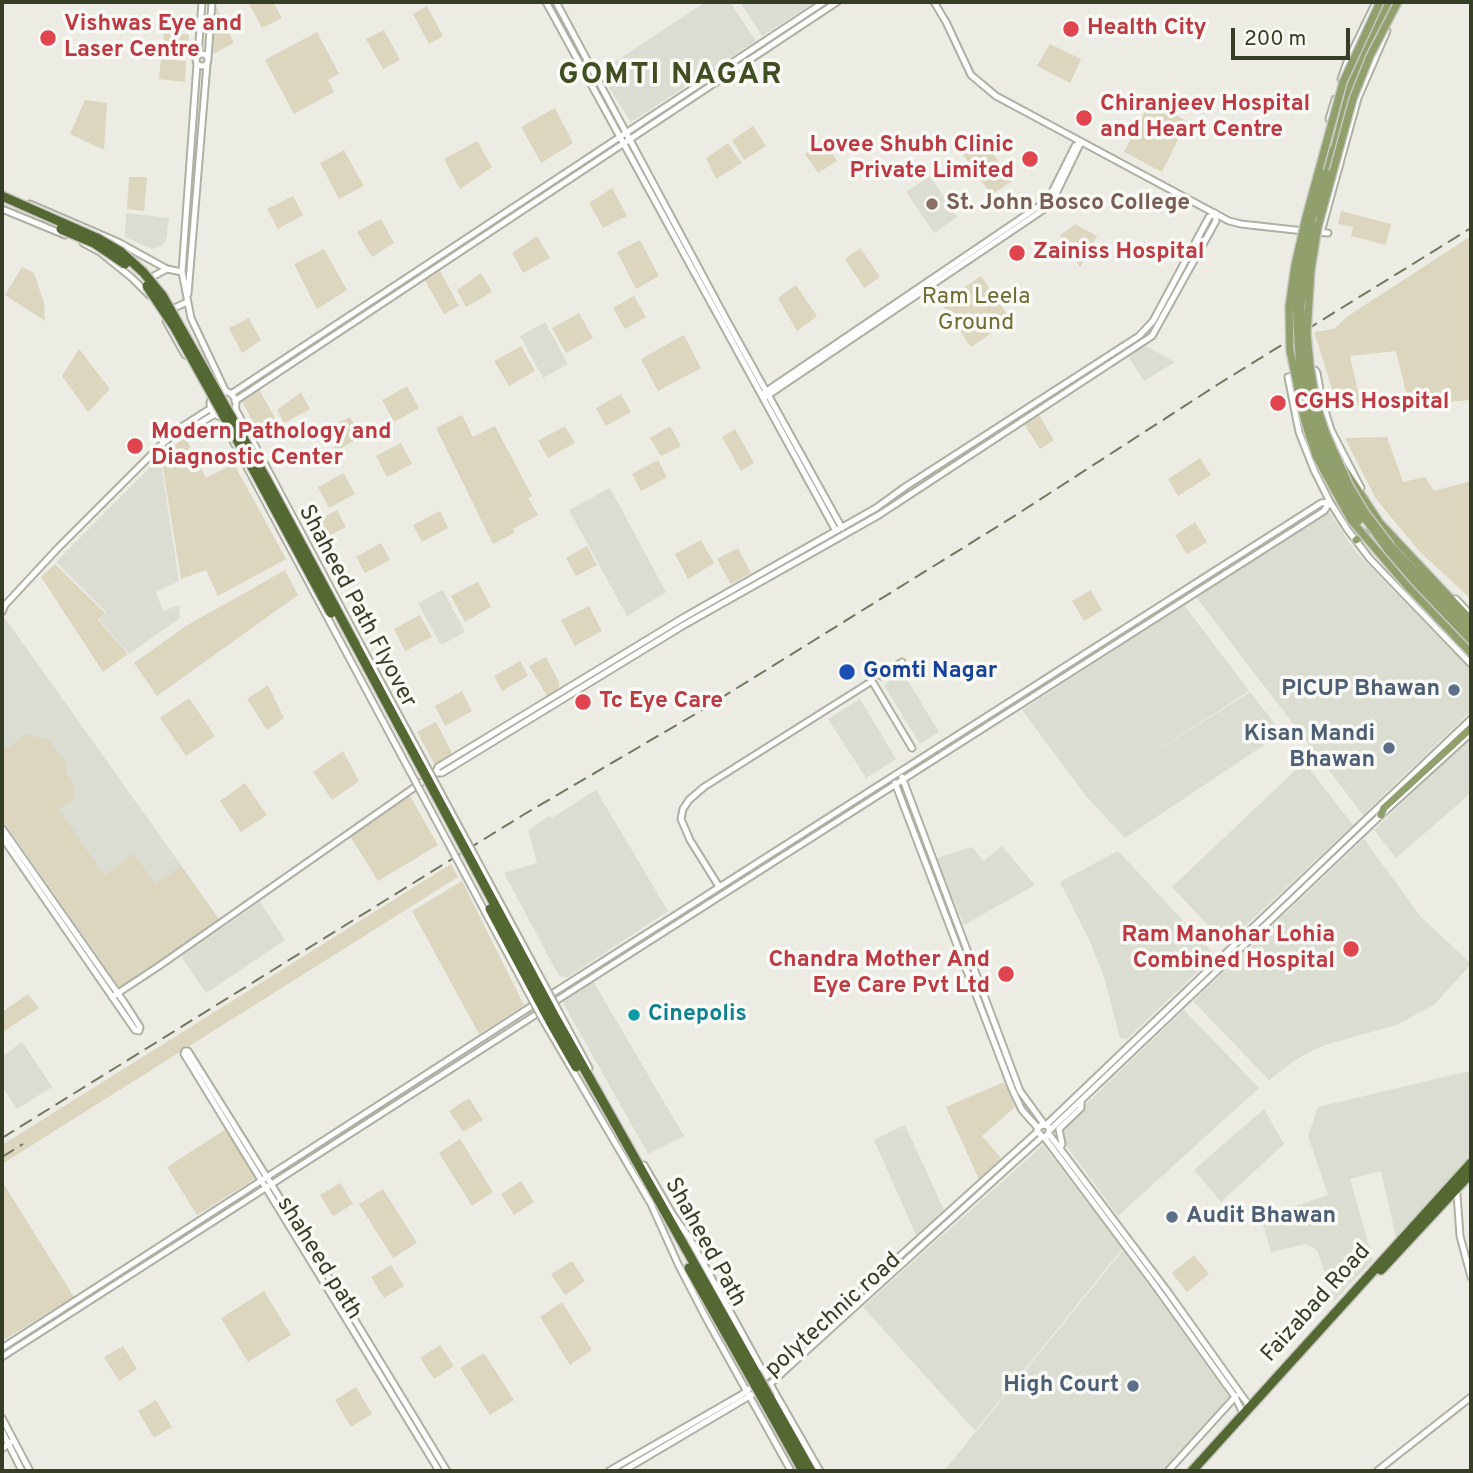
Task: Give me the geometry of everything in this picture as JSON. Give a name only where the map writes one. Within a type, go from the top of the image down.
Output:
[{"type":"highway","name":"Shaheed Path Flyover","points":[[2,194],[121,252],[143,272],[162,295],[267,480],[561,1035]]},
{"type":"highway","name":"Shaheed Path Flyover","points":[[2,202],[94,243],[139,276],[156,298],[246,454],[551,1016]]},
{"type":"highway","name":"Shaheed Path","points":[[561,1035],[643,1188],[811,1471]]},
{"type":"highway","name":"Shaheed Path","points":[[561,1035],[664,1204],[753,1374]]},
{"type":"highway","name":"Faizabad Road","points":[[1192,1471],[1469,1170]]},
{"type":"highway","points":[[1199,1471],[1469,1170]]},
{"type":"highway","name":"Shaheed Path","points":[[767,1399],[803,1471]]},
{"type":"main road","points":[[1380,2],[1350,64],[1310,242],[1301,307],[1304,369],[1313,410],[1332,464],[1359,513],[1471,637]]},
{"type":"main road","points":[[1380,2],[1343,82],[1306,218],[1296,258],[1289,307],[1290,351],[1305,422],[1316,456],[1351,520],[1387,564],[1471,653]]},
{"type":"main road","points":[[1392,2],[1373,34],[1351,84],[1299,274],[1296,306],[1300,373],[1307,411],[1317,442],[1359,522],[1366,533],[1471,645]]},
{"type":"main road","points":[[1398,2],[1370,55],[1353,99],[1318,227],[1311,270],[1307,333],[1310,365],[1317,406],[1336,458],[1365,512],[1389,547],[1471,629]]},
{"type":"main road","points":[[1351,84],[1356,104]]},
{"type":"main road","points":[[1336,458],[1380,523],[1471,617]]},
{"type":"main road","points":[[1356,540],[1366,533]]},
{"type":"main road","points":[[1383,812],[1471,728]]},
{"type":"street","points":[[202,2],[198,55],[195,59],[197,64],[183,272],[191,318],[228,393],[235,401],[235,408],[361,645],[746,1391],[791,1471]]},
{"type":"street","points":[[187,302],[212,2]]},
{"type":"street","points":[[546,2],[761,397],[839,529]]},
{"type":"street","points":[[556,2],[842,535]]},
{"type":"street","points":[[211,400],[217,393],[228,393],[824,2]]},
{"type":"street","points":[[235,401],[837,2]]},
{"type":"street","points":[[933,2],[946,22],[966,65],[982,86],[996,96],[1215,213],[1241,224],[1324,233],[1356,104],[1387,31]]},
{"type":"street","points":[[198,55],[203,54],[207,61]]},
{"type":"street","points":[[197,64],[202,66],[207,61]]},
{"type":"street","points":[[1300,231],[1350,64]]},
{"type":"street","points":[[761,397],[1042,204],[1052,192],[1075,146],[1082,142]]},
{"type":"street","name":"Shaheed Path Flyover","points":[[2,194],[118,242],[167,269],[183,272]]},
{"type":"street","points":[[2,209],[78,240],[100,252],[139,284],[162,314],[211,400],[215,413],[346,654],[551,1016],[664,1204],[690,1237],[725,1307],[766,1377]]},
{"type":"street","points":[[435,773],[438,767],[681,619],[876,508],[1139,336],[1153,321],[1209,217],[1215,213]]},
{"type":"street","points":[[115,995],[435,773],[442,772],[684,625],[879,515],[1152,336],[1216,221],[1215,213]]},
{"type":"street","points":[[139,284],[167,269]]},
{"type":"street","points":[[162,314],[187,302]]},
{"type":"street","points":[[1471,617],[1396,537],[1368,500],[1331,430],[1315,370],[1288,377],[1298,432],[1330,502],[1370,559],[1471,664]]},
{"type":"street","points":[[2,612],[3,606],[58,548],[176,434],[187,431],[215,413],[231,414],[235,408]]},
{"type":"street","points":[[2,1348],[718,885],[1314,507],[1330,502]]},
{"type":"street","points":[[2,1357],[1324,511],[1330,502]]},
{"type":"street","points":[[881,676],[902,662]]},
{"type":"street","points":[[718,885],[690,841],[681,819],[683,808],[704,787],[872,681],[912,747]]},
{"type":"street","points":[[623,1471],[770,1384],[1044,1131],[1159,1017],[1471,719]]},
{"type":"street","points":[[1044,1131],[1081,1101],[1383,812],[1471,733]]},
{"type":"street","points":[[896,773],[902,779],[1020,1091],[1044,1131],[1238,1395]]},
{"type":"street","points":[[896,773],[896,784],[1022,1110],[1060,1148],[1158,1278],[1247,1411]]},
{"type":"street","points":[[2,828],[115,995],[135,1030],[139,1031],[140,1027],[115,995],[2,837]]},
{"type":"street","points":[[602,961],[607,969]]},
{"type":"street","points":[[1159,1017],[1164,1022]]},
{"type":"street","name":"shaheed path","points":[[185,1051],[184,1054],[447,1471]]},
{"type":"street","points":[[1060,1148],[1062,1144],[1059,1129],[1081,1108],[1081,1101]]},
{"type":"street","name":"polytechnic road","points":[[610,1471],[766,1377],[1044,1131]]},
{"type":"street","points":[[268,1186],[439,1471]]},
{"type":"street","points":[[1457,1194],[1460,1237],[1471,1277]]},
{"type":"street","points":[[851,1301],[856,1306]]},
{"type":"street","points":[[770,1384],[820,1471]]},
{"type":"street","points":[[1168,1471],[1238,1395]]},
{"type":"street","points":[[1377,1471],[1471,1397]]},
{"type":"street","points":[[2,1418],[7,1444],[30,1471]]},
{"type":"street","points":[[2,1431],[22,1471]]},
{"type":"shaded area","points":[[706,2],[730,2],[756,41],[631,122],[599,72]]},
{"type":"shaded area","points":[[740,2],[815,2],[762,36]]},
{"type":"shaded area","name":"St. John Bosco College","points":[[930,176],[957,217],[934,233],[906,192]]},
{"type":"shaded area","points":[[126,213],[169,218],[166,241],[162,246],[152,249],[125,237]]},
{"type":"shaded area","points":[[545,322],[568,364],[543,378],[520,336]]},
{"type":"shaded area","points":[[1144,345],[1175,362],[1144,381],[1128,356]]},
{"type":"shaded area","points":[[160,457],[179,581],[156,592],[163,611],[179,605],[180,618],[129,654],[99,620],[106,612],[56,562]]},
{"type":"shaded area","points":[[610,488],[666,592],[627,616],[569,510]]},
{"type":"shaded area","points":[[1329,512],[1355,551],[1471,670],[1471,711],[1363,815],[1196,597]]},
{"type":"shaded area","points":[[443,590],[465,632],[441,645],[418,603]]},
{"type":"shaded area","points":[[1184,605],[1249,691],[1129,769],[1250,692],[1282,733],[1125,838],[1086,796],[1022,710]]},
{"type":"shaded area","points":[[4,617],[220,920],[120,989],[2,820]]},
{"type":"shaded area","points":[[903,673],[939,732],[920,744],[884,685]]},
{"type":"shaded area","points":[[860,699],[896,759],[866,778],[828,719]]},
{"type":"shaded area","points":[[1471,737],[1471,793],[1396,858],[1374,830]]},
{"type":"shaded area","points":[[1304,762],[1353,825],[1226,944],[1172,887]]},
{"type":"shaded area","points":[[596,790],[668,911],[568,977],[559,976],[504,873],[537,863],[528,830]]},
{"type":"shaded area","name":"Ram Manohar Lohia Combined Hospital","points":[[1364,839],[1420,916],[1471,964],[1434,1005],[1396,1025],[1309,1052],[1269,1080],[1193,1001]]},
{"type":"shaded area","points":[[1002,846],[1035,885],[964,925],[936,858],[972,847],[984,861]]},
{"type":"shaded area","points":[[1118,851],[1215,955],[1127,1039],[1120,1038],[1104,977],[1089,939],[1060,882]]},
{"type":"shaded area","points":[[260,902],[285,940],[206,993],[181,956]]},
{"type":"shaded area","points":[[593,981],[684,1136],[648,1154],[562,1001]]},
{"type":"shaded area","points":[[1184,1010],[1259,1088],[1118,1216],[1060,1137],[1060,1129]]},
{"type":"shaded area","points":[[22,1042],[52,1087],[17,1109],[2,1086],[2,1057]]},
{"type":"shaded area","points":[[1469,1071],[1471,1155],[1396,1237],[1381,1171],[1350,1179],[1373,1260],[1334,1301],[1317,1250],[1306,1244],[1271,1252],[1261,1218],[1328,1195],[1308,1136],[1318,1107]]},
{"type":"shaded area","points":[[1264,1109],[1284,1144],[1221,1202],[1194,1170]]},
{"type":"shaded area","points":[[905,1125],[944,1210],[916,1235],[874,1140]]},
{"type":"shaded area","points":[[1043,1145],[1122,1249],[975,1431],[863,1307]]},
{"type":"shaded area","points":[[1123,1250],[1229,1397],[1164,1471],[944,1471]]},
{"type":"green space","points":[[248,2],[273,2],[282,18],[262,28]]},
{"type":"green space","points":[[427,6],[443,36],[429,44],[413,14]]},
{"type":"green space","points":[[217,8],[234,43],[213,54],[215,9]]},
{"type":"green space","points":[[384,30],[400,60],[383,69],[366,39]]},
{"type":"green space","points":[[164,32],[189,35],[187,55],[162,53]]},
{"type":"green space","points":[[317,32],[339,74],[328,80],[334,92],[294,114],[265,60]]},
{"type":"green space","points":[[1050,44],[1081,59],[1070,83],[1037,66]]},
{"type":"green space","points":[[161,59],[186,61],[185,82],[159,79]]},
{"type":"green space","points":[[85,100],[107,103],[104,150],[70,134]]},
{"type":"green space","points":[[1150,102],[1187,121],[1162,172],[1124,152]]},
{"type":"green space","points":[[555,108],[573,143],[541,163],[521,127]]},
{"type":"green space","points":[[753,126],[766,146],[744,160],[732,140]]},
{"type":"green space","points":[[983,139],[1012,181],[991,195],[962,153]]},
{"type":"green space","points":[[477,141],[492,167],[460,189],[444,159]]},
{"type":"green space","points":[[824,141],[837,161],[818,173],[805,154]]},
{"type":"green space","points":[[728,143],[742,163],[716,179],[706,158]]},
{"type":"green space","points":[[344,150],[364,186],[339,199],[320,163]]},
{"type":"green space","points":[[129,177],[147,177],[144,211],[127,209]]},
{"type":"green space","points":[[612,188],[627,216],[603,228],[589,203]]},
{"type":"green space","points":[[293,196],[303,215],[278,229],[267,209]]},
{"type":"green space","points":[[1341,211],[1391,224],[1386,245],[1351,236],[1353,227],[1338,224]]},
{"type":"green space","points":[[381,219],[394,243],[372,257],[357,232]]},
{"type":"green space","points":[[1075,224],[1097,236],[1080,267],[1060,236]]},
{"type":"green space","points":[[537,236],[550,258],[523,273],[512,253]]},
{"type":"green space","points":[[1471,236],[1471,400],[1409,405],[1396,351],[1350,356],[1361,405],[1338,407],[1314,332],[1334,329],[1348,316]]},
{"type":"green space","points":[[640,240],[659,276],[636,289],[617,252]]},
{"type":"green space","points":[[860,248],[880,277],[864,288],[845,259]]},
{"type":"green space","points":[[324,249],[347,290],[317,309],[294,264]]},
{"type":"green space","points":[[22,267],[34,273],[44,303],[45,321],[5,295]]},
{"type":"green space","points":[[439,269],[459,306],[444,314],[424,279]]},
{"type":"green space","points":[[481,273],[492,292],[466,307],[457,290]]},
{"type":"green space","name":"Ram Leela Ground","points":[[981,276],[1011,320],[971,347],[941,303]]},
{"type":"green space","points":[[796,285],[817,316],[797,331],[778,298]]},
{"type":"green space","points":[[634,296],[646,317],[625,329],[613,308]]},
{"type":"green space","points":[[579,313],[593,338],[566,353],[552,328]]},
{"type":"green space","points":[[249,318],[261,340],[242,353],[229,328]]},
{"type":"green space","points":[[684,335],[701,368],[658,391],[641,359]]},
{"type":"green space","points":[[521,346],[535,371],[509,386],[494,361]]},
{"type":"green space","points":[[79,349],[110,389],[88,412],[62,376]]},
{"type":"green space","points":[[407,386],[419,408],[394,422],[382,400]]},
{"type":"green space","points":[[259,389],[275,418],[256,428],[241,400]]},
{"type":"green space","points":[[301,392],[310,409],[284,423],[277,410]]},
{"type":"green space","points":[[621,394],[631,412],[606,426],[596,408]]},
{"type":"green space","points":[[462,415],[473,437],[495,426],[532,496],[528,498],[538,515],[513,529],[514,533],[493,544],[436,428]]},
{"type":"green space","points":[[1039,415],[1054,440],[1040,449],[1024,424]]},
{"type":"green space","points":[[350,417],[361,437],[336,451],[325,430]]},
{"type":"green space","points":[[565,426],[575,443],[548,458],[538,441]]},
{"type":"green space","points":[[670,426],[681,446],[661,456],[650,438]]},
{"type":"green space","points":[[735,429],[754,463],[741,471],[722,437]]},
{"type":"green space","points":[[185,437],[206,478],[234,464],[286,559],[218,596],[206,570],[181,579],[161,456]]},
{"type":"green space","points":[[1387,437],[1403,482],[1425,477],[1434,491],[1471,481],[1471,599],[1420,552],[1376,499],[1345,438]]},
{"type":"green space","points":[[401,443],[412,464],[387,477],[376,456]]},
{"type":"green space","points":[[1200,458],[1211,475],[1178,496],[1168,479]]},
{"type":"green space","points":[[658,460],[667,477],[641,491],[632,474]]},
{"type":"green space","points":[[344,473],[355,494],[329,508],[318,487]]},
{"type":"green space","points":[[337,510],[346,527],[316,543],[307,526]]},
{"type":"green space","points":[[440,511],[448,528],[422,542],[413,525]]},
{"type":"green space","points":[[1195,522],[1207,542],[1187,554],[1175,535]]},
{"type":"green space","points":[[701,540],[714,563],[688,579],[675,554]]},
{"type":"green space","points":[[381,543],[390,560],[365,573],[356,557]]},
{"type":"green space","points":[[587,546],[597,565],[576,576],[566,558]]},
{"type":"green space","points":[[738,548],[751,573],[731,584],[717,559]]},
{"type":"green space","points":[[55,564],[105,613],[98,620],[128,654],[103,672],[41,577]]},
{"type":"green space","points":[[285,570],[298,595],[157,696],[134,663],[186,626]]},
{"type":"green space","points":[[478,582],[491,607],[465,622],[451,596]]},
{"type":"green space","points":[[1091,590],[1102,610],[1084,621],[1072,601]]},
{"type":"green space","points":[[589,606],[602,631],[575,646],[561,620]]},
{"type":"green space","points":[[420,615],[432,637],[405,651],[394,629]]},
{"type":"green space","points":[[546,657],[559,682],[559,689],[547,696],[529,666]]},
{"type":"green space","points":[[520,661],[528,676],[502,691],[494,676]]},
{"type":"green space","points":[[268,685],[284,718],[267,730],[247,699]]},
{"type":"green space","points":[[462,691],[472,711],[445,726],[435,706]]},
{"type":"green space","points":[[189,698],[215,736],[186,756],[160,718]]},
{"type":"green space","points":[[436,722],[453,755],[435,765],[417,732]]},
{"type":"green space","points":[[26,734],[49,740],[66,763],[66,772],[75,786],[73,800],[59,809],[104,875],[134,854],[155,884],[181,866],[219,920],[120,988],[2,818],[2,749]]},
{"type":"green space","points":[[343,751],[359,781],[332,800],[313,772]]},
{"type":"green space","points":[[245,783],[267,815],[241,832],[220,801]]},
{"type":"green space","points":[[410,796],[438,845],[378,881],[350,836]]},
{"type":"green space","points":[[451,864],[458,877],[2,1164],[2,1145]]},
{"type":"green space","points":[[462,881],[524,1005],[479,1034],[412,911]]},
{"type":"green space","points":[[28,994],[39,1008],[4,1031],[2,1012]]},
{"type":"green space","points":[[1004,1082],[1015,1107],[982,1136],[1001,1158],[979,1179],[946,1107]]},
{"type":"green space","points":[[469,1098],[483,1120],[463,1132],[449,1111]]},
{"type":"green space","points":[[226,1129],[256,1178],[197,1215],[167,1167]]},
{"type":"green space","points":[[460,1139],[493,1192],[472,1206],[439,1153]]},
{"type":"green space","points":[[2,1181],[74,1297],[2,1341]]},
{"type":"green space","points":[[521,1181],[534,1202],[514,1215],[501,1194]]},
{"type":"green space","points":[[340,1183],[353,1204],[333,1216],[320,1195]]},
{"type":"green space","points":[[383,1189],[417,1243],[393,1258],[359,1204]]},
{"type":"green space","points":[[1194,1255],[1209,1274],[1187,1292],[1172,1273]]},
{"type":"green space","points":[[572,1261],[585,1281],[565,1295],[551,1274]]},
{"type":"green space","points":[[391,1265],[404,1286],[384,1298],[371,1277]]},
{"type":"green space","points":[[264,1291],[291,1335],[248,1362],[221,1318]]},
{"type":"green space","points":[[562,1302],[592,1350],[570,1365],[540,1317]]},
{"type":"green space","points":[[440,1345],[454,1366],[434,1379],[420,1358]]},
{"type":"green space","points":[[123,1346],[137,1369],[119,1381],[104,1357]]},
{"type":"green space","points":[[484,1353],[514,1400],[490,1415],[460,1368]]},
{"type":"green space","points":[[356,1387],[372,1414],[351,1427],[335,1400]]},
{"type":"green space","points":[[156,1400],[172,1427],[154,1438],[138,1411]]},
{"type":"railway","points":[[2,1138],[523,815],[692,716],[1471,228]]},
{"type":"railway","points":[[2,1157],[23,1144]]},
{"type":"place","name":"Health City","points":[[1071,29]]},
{"type":"place","name":"Vishwas Eye and Laser Centre","points":[[48,38]]},
{"type":"place","name":"Chiranjeev Hospital and Heart Centre","points":[[1084,118]]},
{"type":"place","name":"Lovee Shubh Clinic Private Limited","points":[[1030,159]]},
{"type":"place","name":"St. John Bosco College","points":[[932,204]]},
{"type":"place","name":"Zainiss Hospital","points":[[1017,253]]},
{"type":"place","name":"CGHS Hospital","points":[[1278,403]]},
{"type":"place","name":"Modern Pathology and Diagnostic Center","points":[[135,446]]},
{"type":"place","name":"Gomti Nagar","points":[[847,672]]},
{"type":"place","name":"PICUP Bhawan","points":[[1454,690]]},
{"type":"place","name":"Tc Eye Care","points":[[583,702]]},
{"type":"place","name":"Kisan Mandi Bhawan","points":[[1389,748]]},
{"type":"place","name":"Ram Manohar Lohia Combined Hospital","points":[[1351,949]]},
{"type":"place","name":"Chandra Mother And Eye Care Pvt Ltd","points":[[1006,974]]},
{"type":"place","name":"Cinepolis","points":[[634,1015]]},
{"type":"place","name":"Audit Bhawan","points":[[1172,1217]]},
{"type":"place","name":"High Court","points":[[1133,1386]]},
{"type":"district","name":"GOMTI NAGAR","points":[[671,77]]}]
